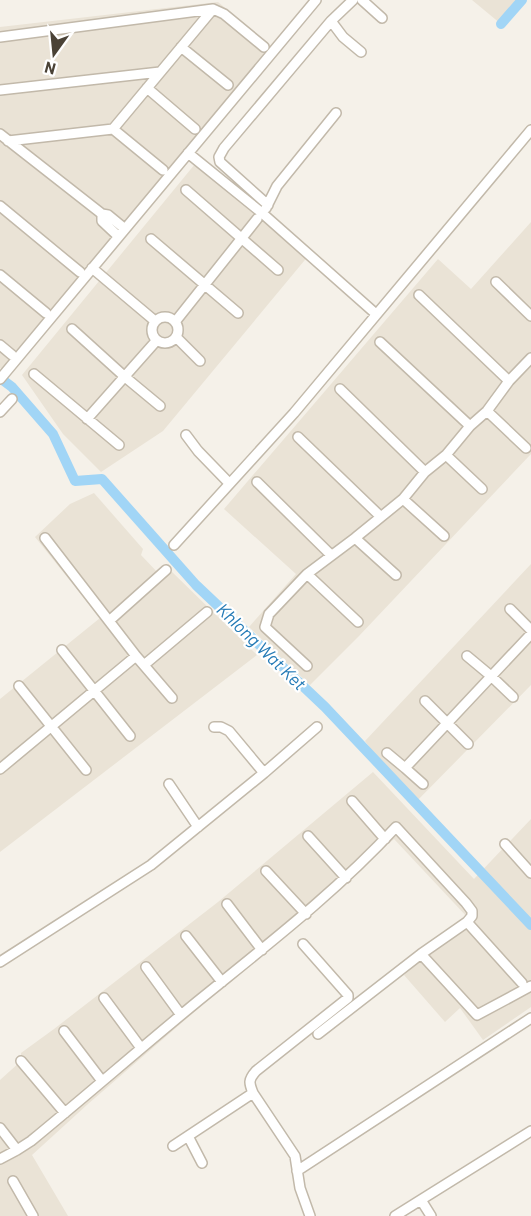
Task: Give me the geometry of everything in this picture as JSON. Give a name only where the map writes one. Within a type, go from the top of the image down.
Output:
[{"type":"street","points":[[268,205],[220,162],[219,157],[224,148],[331,21],[353,0]]},
{"type":"street","points":[[362,0],[382,18]]},
{"type":"street","points":[[0,379],[12,360],[92,268],[312,2]]},
{"type":"street","points":[[8,141],[113,129],[213,9]]},
{"type":"street","points":[[0,37],[213,9],[224,14],[264,47]]},
{"type":"street","points":[[331,21],[343,37],[361,52]]},
{"type":"street","points":[[181,47],[228,85]]},
{"type":"street","points":[[0,90],[160,72]]},
{"type":"street","points":[[147,88],[195,129]]},
{"type":"street","points":[[176,322],[260,216],[277,186],[336,113]]},
{"type":"street","points":[[113,129],[163,170]]},
{"type":"street","points":[[174,545],[294,413],[531,130]]},
{"type":"street","points":[[0,134],[102,214],[102,221],[122,232]]},
{"type":"street","points":[[188,153],[376,314]]},
{"type":"street","points":[[186,190],[278,270]]},
{"type":"street","points":[[0,206],[80,272]]},
{"type":"street","points":[[151,239],[238,313]]},
{"type":"street","points":[[92,268],[155,321]]},
{"type":"street","points":[[0,276],[46,313]]},
{"type":"street","points":[[496,282],[531,316]]},
{"type":"street","points":[[419,295],[509,381]]},
{"type":"street","points":[[170,318],[176,322],[178,329],[176,337],[166,343],[157,340],[153,335],[155,321],[170,318]]},
{"type":"street","points":[[72,329],[160,406]]},
{"type":"street","points":[[176,337],[200,361]]},
{"type":"street","points":[[87,419],[157,340]]},
{"type":"street","points":[[380,342],[470,426]]},
{"type":"street","points":[[0,345],[12,360]]},
{"type":"street","points":[[307,666],[265,627],[269,614],[307,574],[403,499],[425,472],[446,454],[470,426],[487,411],[509,381],[529,363]]},
{"type":"street","points":[[34,374],[119,445]]},
{"type":"street","points":[[340,389],[425,472]]},
{"type":"street","points":[[0,412],[12,399]]},
{"type":"street","points":[[487,411],[526,448]]},
{"type":"street","points":[[186,435],[228,483]]},
{"type":"street","points":[[298,437],[380,516]]},
{"type":"street","points":[[446,454],[482,489]]},
{"type":"street","points":[[257,482],[331,555]]},
{"type":"street","points":[[403,499],[444,536]]},
{"type":"street","points":[[45,538],[136,656],[172,698]]},
{"type":"street","points":[[355,538],[396,575]]},
{"type":"street","points":[[109,621],[166,570]]},
{"type":"street","points":[[307,574],[358,622]]},
{"type":"street","points":[[510,609],[531,630]]},
{"type":"street","points":[[144,665],[207,612]]},
{"type":"street","points":[[405,768],[531,634]]},
{"type":"street","points":[[62,650],[130,736]]},
{"type":"street","points":[[0,769],[136,656]]},
{"type":"street","points":[[467,656],[513,697]]},
{"type":"street","points":[[19,686],[86,770]]},
{"type":"street","points":[[425,701],[468,744]]},
{"type":"street","points":[[0,962],[151,864],[264,773],[317,726]]},
{"type":"street","points":[[214,727],[221,727],[229,731],[264,773]]},
{"type":"street","points":[[387,753],[423,784]]},
{"type":"street","points":[[169,784],[198,827]]},
{"type":"street","points":[[352,801],[386,839]]},
{"type":"street","points":[[0,1159],[31,1141],[306,914],[368,858],[396,827],[472,911],[472,916],[318,1034]]},
{"type":"street","points":[[308,837],[346,878]]},
{"type":"street","points":[[505,844],[531,873]]},
{"type":"street","points":[[266,871],[306,914]]},
{"type":"street","points":[[227,904],[262,950]]},
{"type":"street","points":[[421,954],[477,1015],[527,984],[467,922]]},
{"type":"street","points":[[186,936],[222,982]]},
{"type":"street","points":[[303,944],[348,995],[348,998],[256,1071],[251,1077],[250,1084],[253,1093],[295,1156],[300,1188],[310,1216]]},
{"type":"street","points":[[146,967],[181,1015]]},
{"type":"street","points":[[104,998],[141,1048]]},
{"type":"street","points":[[297,1171],[531,1018]]},
{"type":"street","points":[[64,1031],[102,1081]]},
{"type":"street","points":[[21,1061],[65,1113]]},
{"type":"street","points":[[173,1146],[253,1093]]},
{"type":"street","points":[[0,1128],[17,1150]]},
{"type":"street","points":[[394,1216],[531,1131]]},
{"type":"street","points":[[188,1136],[202,1163]]},
{"type":"street","points":[[13,1181],[33,1216]]},
{"type":"street","points":[[421,1200],[431,1216]]},
{"type":"shaded area","points":[[472,0],[521,0],[501,24]]},
{"type":"shaded area","points":[[218,2],[275,49],[5,372],[0,368],[0,27]]},
{"type":"shaded area","points":[[195,164],[309,255],[163,431],[101,472],[63,434],[22,375]]},
{"type":"shaded area","points":[[531,222],[531,454],[310,685],[249,627],[296,574],[224,509],[438,259],[471,289]]},
{"type":"shaded area","points":[[94,493],[143,549],[141,555],[160,575],[169,569],[257,655],[0,852],[0,699],[100,618],[35,537],[70,504]]},
{"type":"shaded area","points":[[531,564],[531,685],[412,806],[365,741]]},
{"type":"shaded area","points":[[373,772],[474,879],[531,819],[531,1007],[483,1040],[460,1008],[445,1022],[404,975],[469,919],[394,839],[32,1155],[68,1216],[0,1216],[0,1080],[21,1061],[21,1053],[218,902]]},
{"type":"waterway","points":[[501,24],[522,0]]},
{"type":"waterway","name":"Khlong Wat Ket","points":[[0,378],[12,387],[53,434],[75,481],[102,479],[196,585],[325,707],[531,925]]}]
